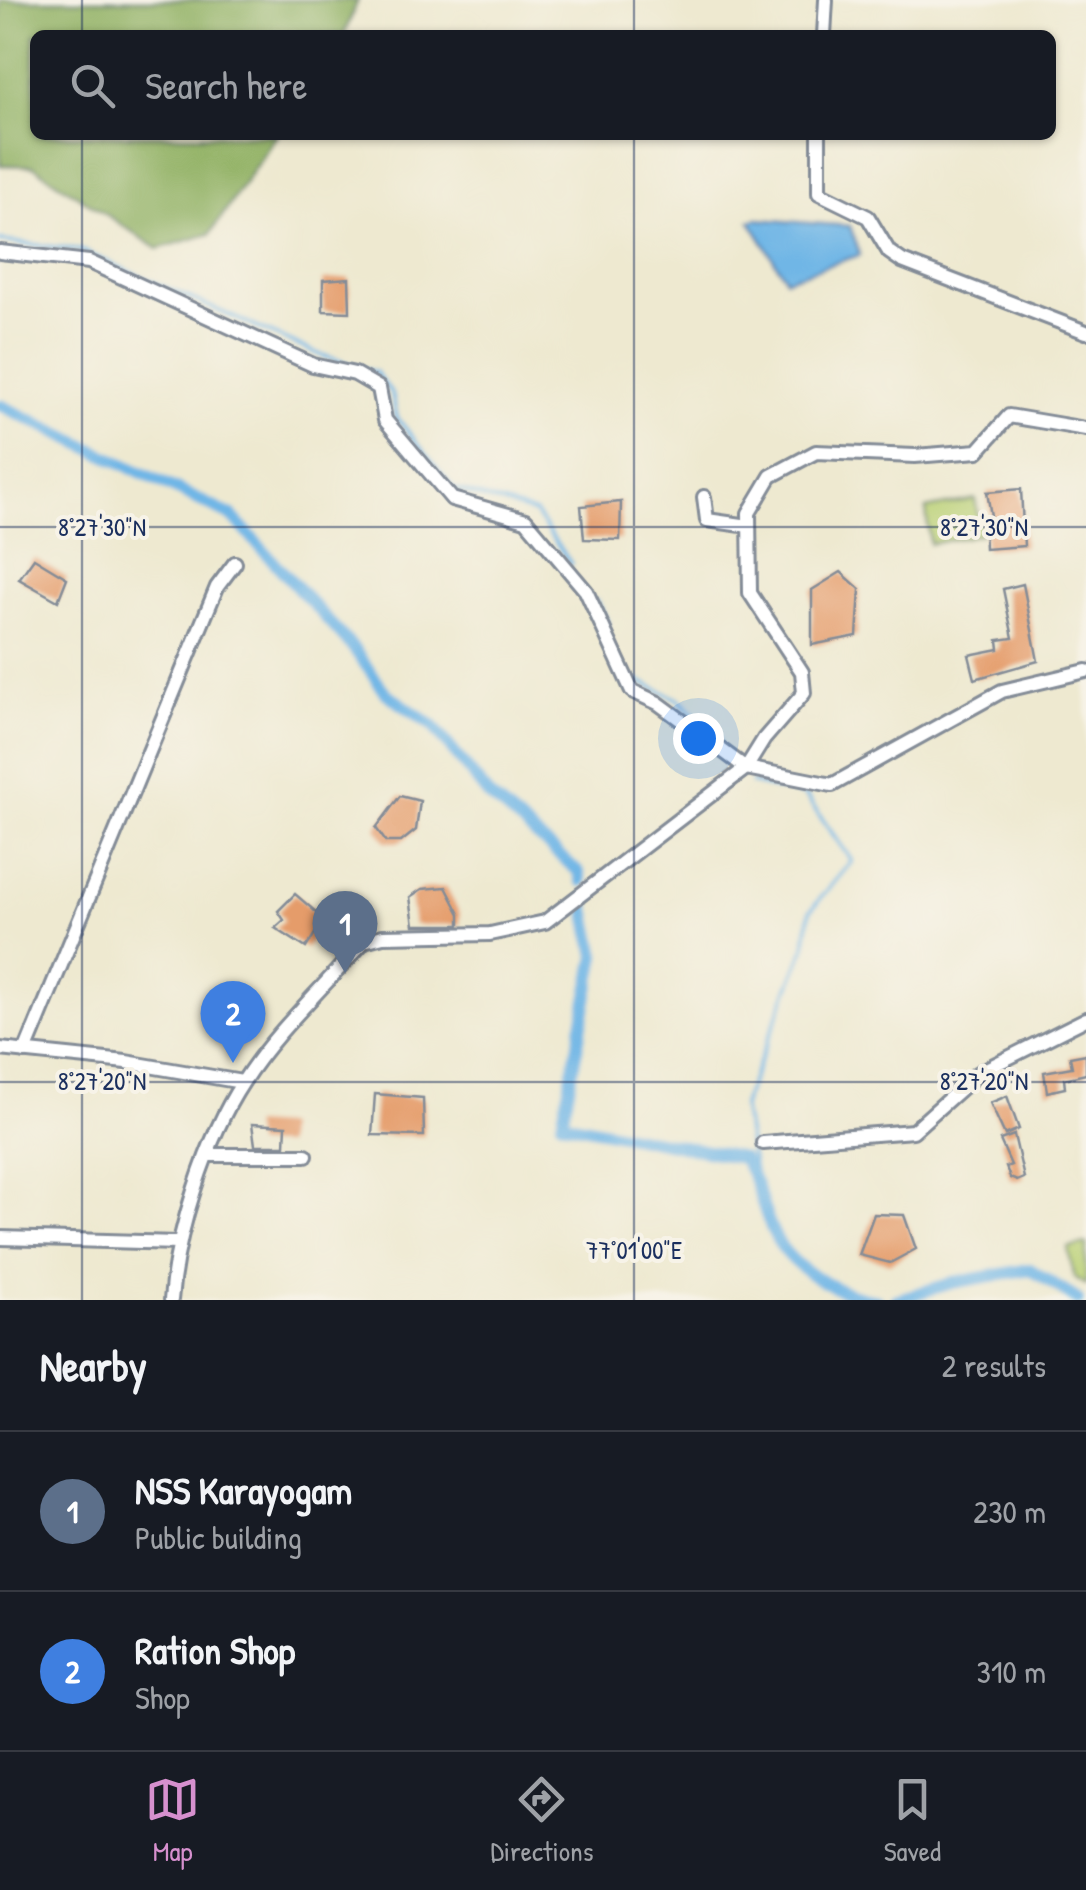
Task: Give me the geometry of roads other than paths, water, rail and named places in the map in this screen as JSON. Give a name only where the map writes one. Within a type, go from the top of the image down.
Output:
[{"type":"street","points":[[824,30],[826,0]]},
{"type":"street","points":[[819,140],[819,192],[868,217],[889,252],[902,262],[1086,332]]},
{"type":"street","points":[[0,252],[89,262],[313,365],[355,374],[379,388],[386,420],[452,499],[526,520],[586,591],[632,691],[658,702],[746,768],[832,786],[1002,691],[1086,672]]},
{"type":"street","points":[[171,1300],[178,1243],[210,1154],[242,1082],[364,942],[383,936],[490,934],[545,922],[746,768],[804,694],[802,672],[750,593],[749,513],[772,476],[816,452],[915,456],[978,451],[1009,416],[1086,429]]},
{"type":"street","points":[[704,497],[707,520],[749,526]]},
{"type":"street","points":[[25,1052],[217,586],[235,563]]},
{"type":"street","points":[[763,1143],[913,1131],[978,1073],[1086,1019]]},
{"type":"street","points":[[0,1049],[126,1062],[242,1082]]},
{"type":"street","points":[[210,1154],[306,1154]]},
{"type":"street","points":[[0,1238],[178,1243]]},
{"type":"water","points":[[750,221],[850,226],[860,255],[786,279]]},
{"type":"waterway","points":[[0,241],[80,250],[318,354],[376,373],[392,394],[397,418],[454,489],[535,513],[571,564]]},
{"type":"waterway","points":[[0,405],[232,516],[353,648],[386,693],[433,726],[489,796],[579,872],[581,881]]},
{"type":"waterway","points":[[597,601],[608,624]]},
{"type":"waterway","points":[[632,678],[678,699],[720,740]]},
{"type":"waterway","points":[[751,783],[805,795],[852,861],[810,911],[805,947],[742,1105],[755,1177]]},
{"type":"waterway","points":[[585,904],[596,956],[562,1122],[742,1158],[774,1234],[788,1254],[822,1281],[850,1294],[877,1300]]},
{"type":"waterway","points":[[895,1300],[952,1283],[1030,1269],[1078,1300]]},
{"type":"place","name":"NSS Karayogam","points":[[345,973]]},
{"type":"place","name":"Ration Shop","points":[[233,1063]]}]
